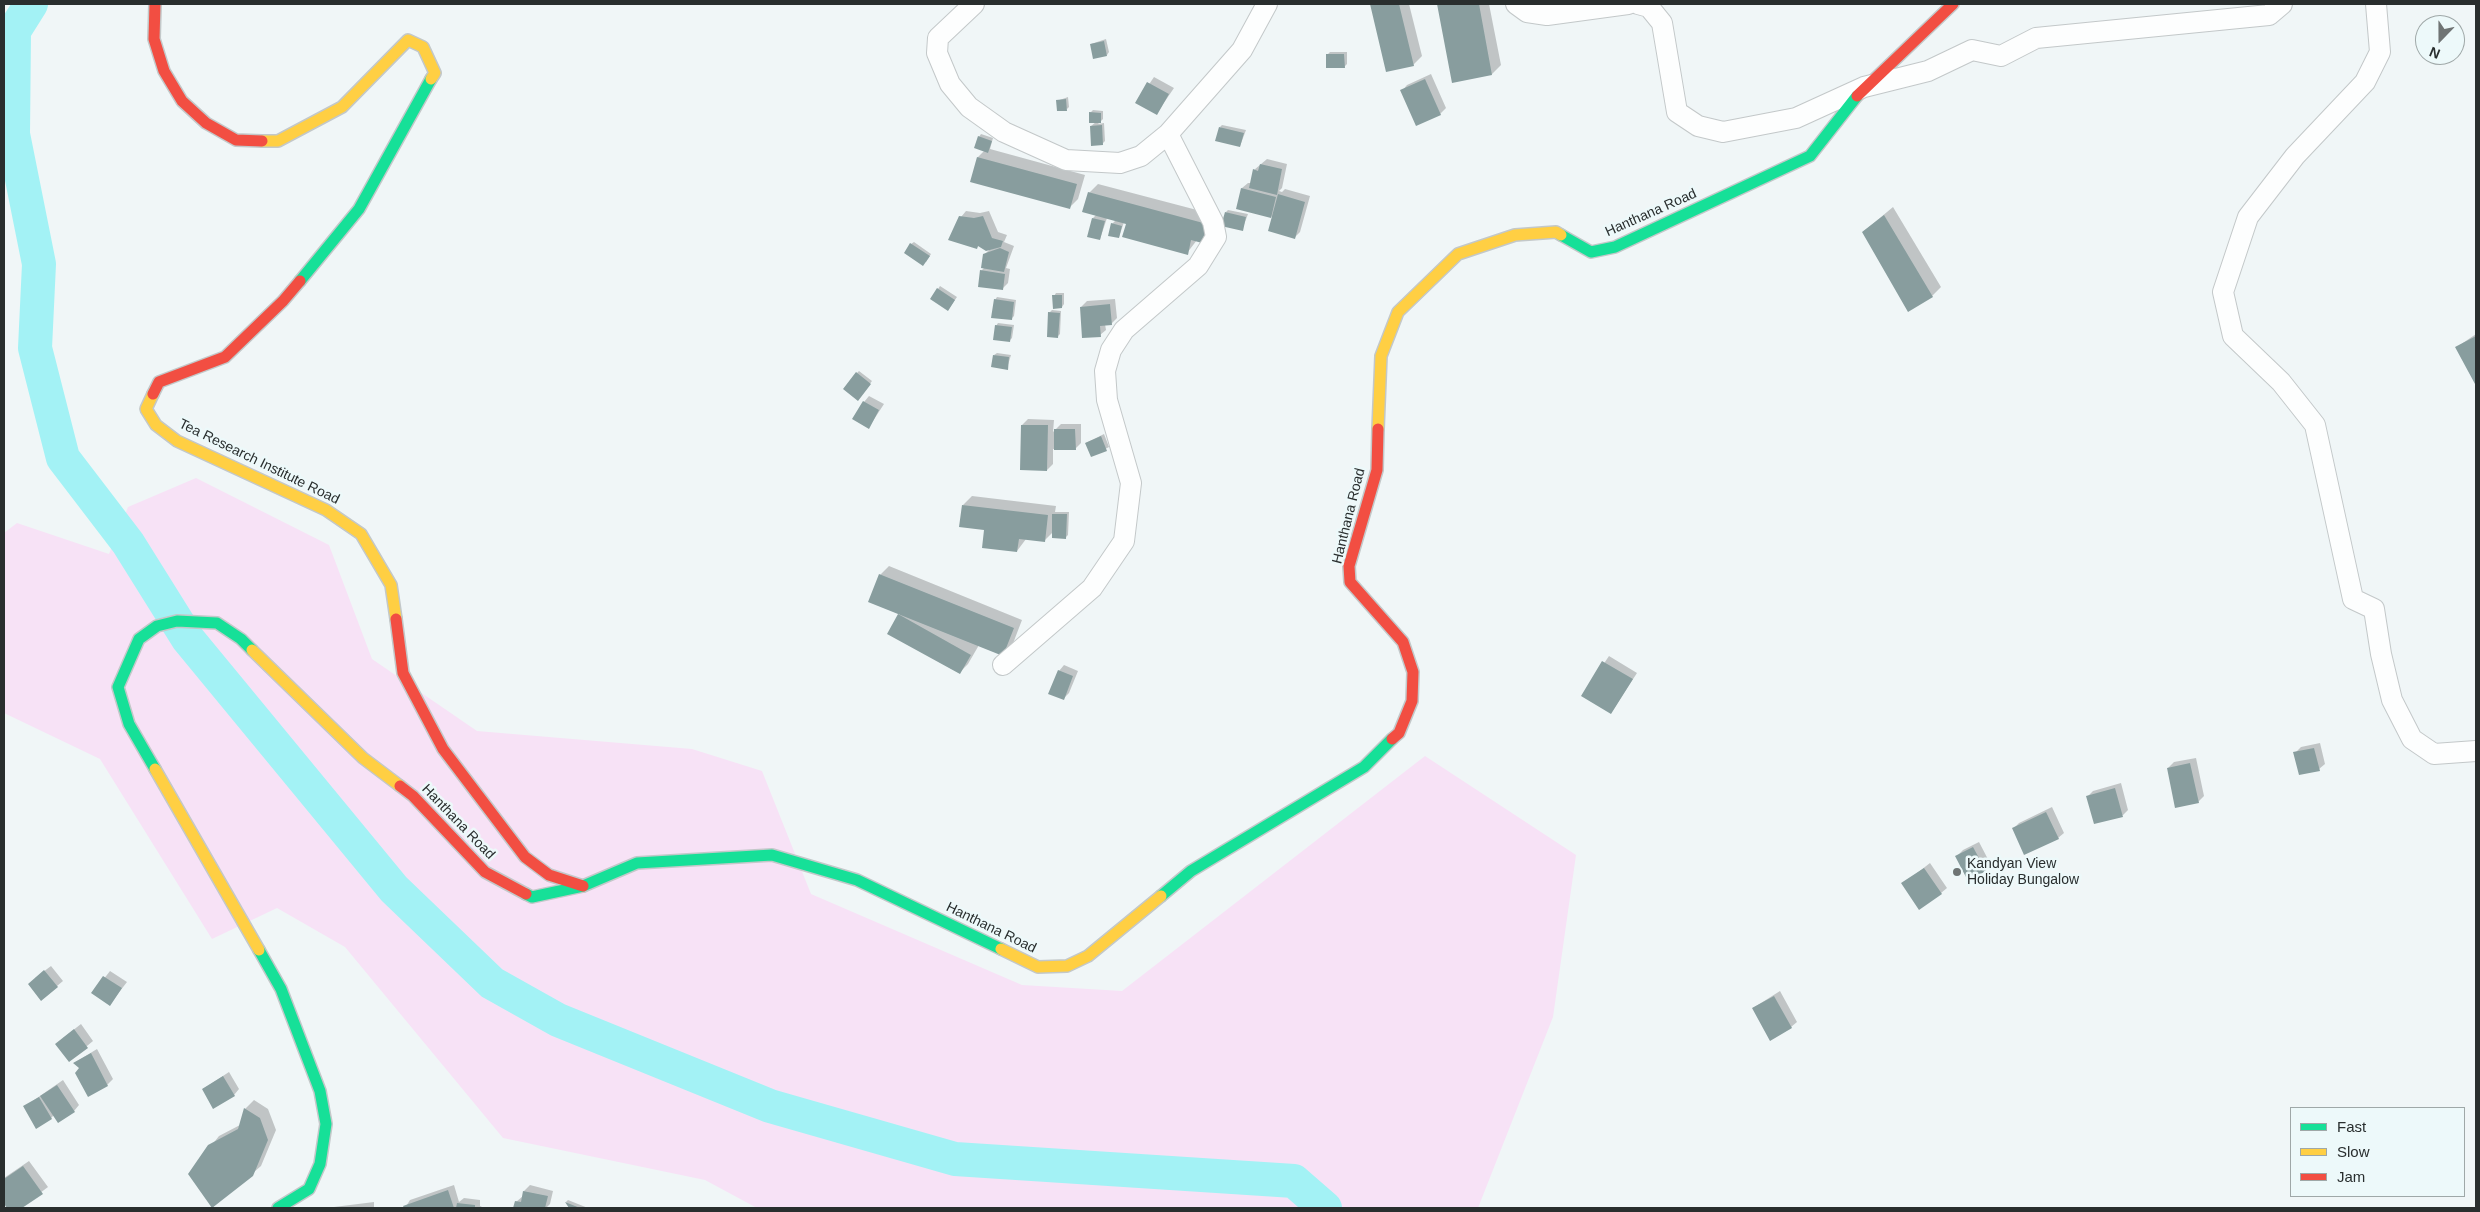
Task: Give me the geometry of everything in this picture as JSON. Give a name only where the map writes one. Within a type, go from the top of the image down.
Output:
[{"type":"street","name":"Tea Research Institute Road","points":[[155,4],[154,38],[164,71],[182,101],[206,124],[236,140],[278,141],[342,107],[408,40],[423,47],[435,73],[359,209],[283,301],[225,357],[159,382],[146,409],[156,425],[177,441],[326,510],[361,534],[391,585],[403,673],[443,749],[524,857],[549,875],[583,886]]},
{"type":"street","points":[[974,4],[938,38],[937,53],[950,84],[969,107],[1004,132],[1066,160],[1120,163],[1141,156],[1168,134],[1242,50],[1267,4]]},
{"type":"street","points":[[1516,4],[1527,12],[1547,15],[1628,4]]},
{"type":"street","points":[[1638,4],[1649,7],[1662,23],[1677,112],[1698,126],[1722,132],[1796,118],[1864,87],[1928,71],[1972,50],[2001,56],[2036,38],[2269,15],[2282,4]]},
{"type":"street","name":"Hanthana Road","points":[[278,1208],[309,1189],[320,1164],[326,1124],[320,1091],[281,989],[128,724],[118,687],[139,639],[157,626],[177,621],[217,623],[241,639],[363,758],[413,796],[486,872],[532,897],[583,886],[637,863],[772,855],[857,880],[1038,968],[1067,966],[1088,956],[1191,871],[1364,767],[1399,733],[1412,701],[1413,672],[1403,642],[1350,582],[1350,566],[1377,470],[1381,356],[1398,312],[1458,254],[1515,235],[1556,232],[1590,252],[1615,247],[1810,156],[1864,87],[1953,4]]},
{"type":"street","points":[[2376,4],[2380,52],[2365,82],[2295,156],[2248,217],[2223,292],[2233,336],[2281,382],[2315,425],[2353,599],[2374,609],[2381,654],[2392,700],[2412,739],[2434,754],[2476,750]]},
{"type":"street","points":[[1003,665],[1092,588],[1124,541],[1132,483],[1107,400],[1105,371],[1111,350],[1124,330],[1198,266],[1216,237],[1214,222],[1168,134]]},
{"type":"shaded area","points":[[196,478],[329,545],[372,659],[477,731],[692,749],[762,771],[811,894],[1022,985],[1122,991],[1425,756],[1576,855],[1553,1017],[1478,1208],[757,1208],[705,1180],[503,1138],[345,947],[277,908],[212,939],[100,759],[4,713],[4,533],[17,523],[109,554],[128,507]]},
{"type":"building","points":[[1370,4],[1399,4],[1414,66],[1386,72]]},
{"type":"building","points":[[1437,4],[1479,4],[1492,75],[1452,83]]},
{"type":"building","points":[[1104,41],[1107,56],[1093,59],[1090,44]]},
{"type":"building","points":[[1326,54],[1344,54],[1345,68],[1326,68]]},
{"type":"building","points":[[1425,79],[1441,115],[1416,126],[1400,90]]},
{"type":"building","points":[[1147,82],[1169,94],[1157,115],[1135,103]]},
{"type":"building","points":[[1066,99],[1067,111],[1057,111],[1056,100]]},
{"type":"building","points":[[1089,112],[1101,113],[1101,123],[1089,123]]},
{"type":"building","points":[[1102,125],[1103,145],[1091,146],[1090,126]]},
{"type":"building","points":[[1219,127],[1244,133],[1240,147],[1215,141]]},
{"type":"building","points":[[978,136],[992,141],[988,153],[974,148]]},
{"type":"building","points":[[977,157],[1077,184],[1070,209],[970,182]]},
{"type":"building","points":[[1260,164],[1282,169],[1277,195],[1249,188],[1253,169],[1258,171]]},
{"type":"building","points":[[1241,188],[1276,197],[1271,218],[1236,209]]},
{"type":"building","points":[[1088,192],[1207,224],[1202,243],[1191,240],[1188,255],[1122,237],[1126,224],[1082,212]]},
{"type":"building","points":[[1278,194],[1305,202],[1295,239],[1268,231]]},
{"type":"building","points":[[1225,212],[1246,217],[1243,231],[1221,226]]},
{"type":"building","points":[[1884,215],[1933,297],[1908,312],[1862,232]]},
{"type":"building","points":[[959,216],[974,218],[983,216],[992,238],[1003,241],[1001,247],[986,251],[978,246],[977,249],[948,240]]},
{"type":"building","points":[[1092,218],[1105,221],[1100,240],[1087,237]]},
{"type":"building","points":[[1111,223],[1122,226],[1119,238],[1108,236]]},
{"type":"building","points":[[910,243],[930,256],[923,266],[904,253]]},
{"type":"building","points":[[1000,248],[1009,252],[1004,272],[981,268],[983,254]]},
{"type":"building","points":[[980,270],[1005,274],[1003,290],[978,287]]},
{"type":"building","points":[[937,288],[955,300],[948,311],[930,299]]},
{"type":"building","points":[[1052,295],[1062,295],[1062,308],[1053,309]]},
{"type":"building","points":[[994,299],[1014,302],[1012,320],[991,318]]},
{"type":"building","points":[[1110,304],[1112,325],[1100,326],[1101,337],[1082,338],[1080,307]]},
{"type":"building","points":[[1048,312],[1060,313],[1058,338],[1047,337]]},
{"type":"building","points":[[995,325],[1012,327],[1010,342],[993,340]]},
{"type":"building","points":[[2476,336],[2476,383],[2475,384],[2455,347]]},
{"type":"building","points":[[993,355],[1009,357],[1008,370],[991,367]]},
{"type":"building","points":[[856,372],[871,384],[858,401],[843,389]]},
{"type":"building","points":[[863,401],[879,410],[869,429],[852,419]]},
{"type":"building","points":[[1021,425],[1048,425],[1047,471],[1020,470]]},
{"type":"building","points":[[1054,429],[1075,429],[1076,450],[1054,450]]},
{"type":"building","points":[[1101,436],[1107,451],[1091,457],[1085,443]]},
{"type":"building","points":[[962,505],[1048,515],[1045,542],[1019,539],[1017,552],[982,548],[984,530],[959,527]]},
{"type":"building","points":[[1052,514],[1067,514],[1066,539],[1052,538]]},
{"type":"building","points":[[879,574],[1014,628],[1003,656],[868,602]]},
{"type":"building","points":[[898,614],[971,655],[960,674],[887,634]]},
{"type":"building","points":[[1602,661],[1633,679],[1611,714],[1581,696]]},
{"type":"building","points":[[1058,670],[1073,676],[1064,700],[1048,694]]},
{"type":"building","points":[[2314,748],[2320,771],[2299,775],[2293,752]]},
{"type":"building","points":[[2190,763],[2199,803],[2175,808],[2167,768]]},
{"type":"building","points":[[2115,788],[2123,817],[2094,824],[2086,796]]},
{"type":"building","points":[[2046,812],[2059,839],[2024,855],[2012,828]]},
{"type":"building","points":[[1973,847],[1986,871],[1968,881],[1955,856]]},
{"type":"building","points":[[1924,868],[1942,894],[1919,910],[1901,883]]},
{"type":"building","points":[[44,970],[58,987],[41,1001],[28,984]]},
{"type":"building","points":[[103,976],[122,988],[110,1006],[91,993]]},
{"type":"building","points":[[1774,996],[1792,1028],[1770,1041],[1752,1008]]},
{"type":"building","points":[[74,1029],[88,1048],[69,1062],[55,1044]]},
{"type":"building","points":[[91,1053],[108,1086],[88,1097],[75,1073],[79,1068],[73,1063]]},
{"type":"building","points":[[223,1076],[235,1096],[213,1109],[202,1089]]},
{"type":"building","points":[[57,1085],[75,1112],[58,1123],[40,1096]]},
{"type":"building","points":[[39,1097],[52,1119],[36,1129],[23,1106]]},
{"type":"building","points":[[244,1108],[260,1118],[268,1140],[253,1176],[212,1208],[188,1174],[208,1145],[238,1129]]},
{"type":"building","points":[[23,1166],[43,1194],[22,1208],[7,1208],[4,1204],[4,1179]]},
{"type":"building","points":[[448,1190],[454,1208],[404,1208],[403,1206]]},
{"type":"building","points":[[523,1191],[548,1196],[545,1208],[513,1208],[515,1201],[521,1202]]},
{"type":"building","points":[[565,1202],[580,1208],[569,1208]]},
{"type":"building","points":[[457,1203],[475,1205],[475,1208],[456,1208]]},
{"type":"waterway","points":[[31,4],[14,31],[13,134],[39,264],[35,348],[63,458],[128,543],[188,639],[394,889],[492,983],[558,1020],[770,1106],[955,1159],[1294,1181],[1325,1208]]},
{"type":"traffic: fast","points":[[300,281],[359,209],[431,79]]},
{"type":"traffic: fast","points":[[1561,235],[1591,252],[1615,247],[1810,156],[1857,96]]},
{"type":"traffic: fast","points":[[155,769],[129,724],[118,687],[139,639],[157,626],[177,621],[217,623],[241,639],[252,650]]},
{"type":"traffic: fast","points":[[1161,896],[1191,871],[1364,767],[1392,739]]},
{"type":"traffic: fast","points":[[526,894],[532,897],[583,886],[637,863],[772,855],[857,880],[1001,949]]},
{"type":"traffic: fast","points":[[259,950],[281,989],[320,1091],[326,1124],[320,1164],[309,1189],[278,1208]]},
{"type":"traffic: slow","points":[[262,141],[278,141],[342,107],[408,40],[423,47],[435,73],[431,79]]},
{"type":"traffic: slow","points":[[1378,429],[1381,356],[1398,312],[1458,254],[1515,235],[1556,232],[1561,235]]},
{"type":"traffic: slow","points":[[153,394],[146,409],[156,425],[177,441],[326,510],[361,534],[391,585],[396,619]]},
{"type":"traffic: slow","points":[[252,650],[363,758],[400,786]]},
{"type":"traffic: slow","points":[[155,769],[259,950]]},
{"type":"traffic: slow","points":[[1001,949],[1038,967],[1067,966],[1088,956],[1161,896]]},
{"type":"traffic: jam","points":[[155,4],[154,39],[164,71],[182,101],[206,123],[236,140],[262,141]]},
{"type":"traffic: jam","points":[[1857,96],[1953,4]]},
{"type":"traffic: jam","points":[[153,394],[159,382],[225,357],[283,301],[300,281]]},
{"type":"traffic: jam","points":[[1378,429],[1377,470],[1349,566],[1350,582],[1403,642],[1413,672],[1412,701],[1399,733],[1392,739]]},
{"type":"traffic: jam","points":[[396,619],[403,673],[443,749],[525,857],[549,875],[583,886]]},
{"type":"traffic: jam","points":[[400,786],[413,796],[485,872],[526,894]]},
{"type":"place","name":"Kandyan View Holiday Bungalow","points":[[1957,872]]}]
